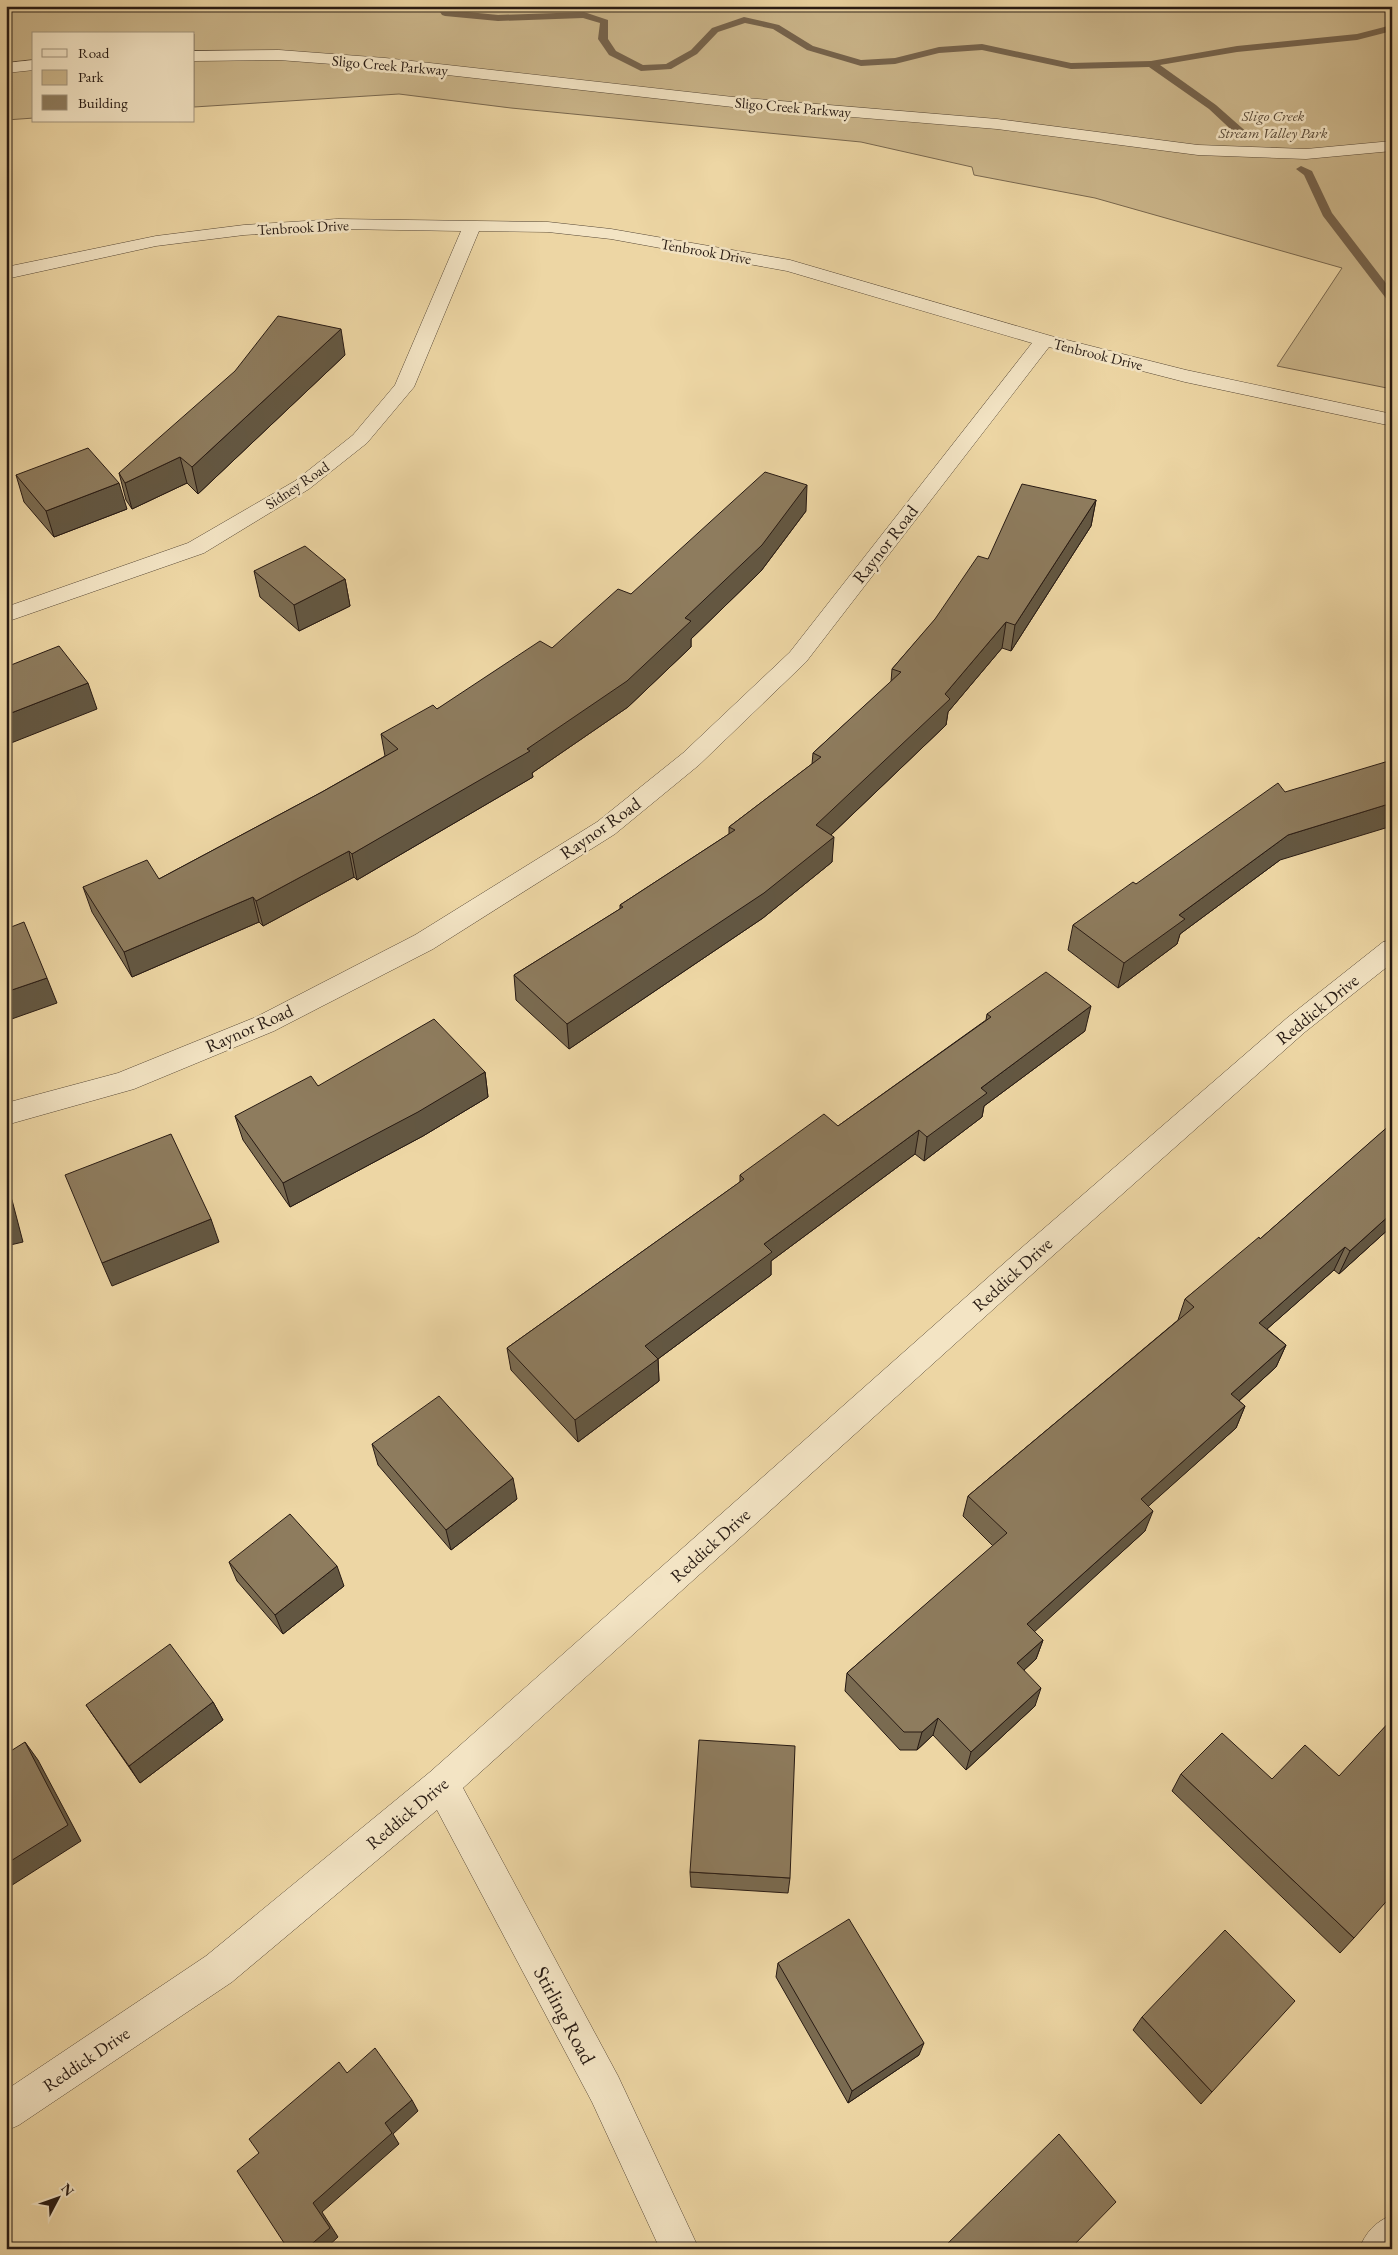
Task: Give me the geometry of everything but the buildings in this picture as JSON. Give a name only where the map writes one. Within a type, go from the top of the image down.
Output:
[{"type":"street","name":"Sligo Creek Parkway","points":[[195,56],[279,56],[384,63],[734,102],[997,124],[1198,150],[1306,154],[1392,146]]},
{"type":"street","points":[[6,68],[32,65]]},
{"type":"street","name":"Tenbrook Drive","points":[[6,273],[156,241],[244,230],[338,224],[548,227],[611,234],[790,266],[1044,340],[1185,376],[1392,420]]},
{"type":"street","name":"Sidney Road","points":[[6,615],[196,548],[302,485],[360,439],[404,387],[472,226]]},
{"type":"street","name":"Raynor Road","points":[[6,1114],[124,1082],[265,1024],[424,942],[606,828],[691,759],[798,656],[1044,340]]},
{"type":"street","name":"Reddick Drive","points":[[6,2112],[219,1969],[442,1784],[1058,1233],[1296,1025],[1392,949]]},
{"type":"street","name":"Stirling Road","points":[[442,1784],[605,2089],[680,2249]]},
{"type":"street","points":[[1378,2249],[1392,2234]]},
{"type":"green space","name":"Sligo Creek Stream Valley Park","points":[[6,6],[1392,6],[1392,389],[1277,366],[1342,268],[1095,198],[974,175],[972,167],[861,142],[511,108],[399,94],[195,107],[195,32],[32,32],[32,118],[6,120]]},
{"type":"waterway","points":[[441,6],[445,13],[498,18],[584,15],[605,22],[603,39],[612,53],[641,68],[668,67],[694,52],[715,30],[744,20],[776,27],[810,48],[861,63],[895,61],[939,50],[982,47],[1071,66],[1151,64]]},
{"type":"waterway","points":[[1151,64],[1237,49],[1357,37],[1392,28]]},
{"type":"waterway","points":[[1151,64],[1213,107],[1246,137]]},
{"type":"waterway","points":[[1301,169],[1308,173],[1327,214],[1392,299]]}]
